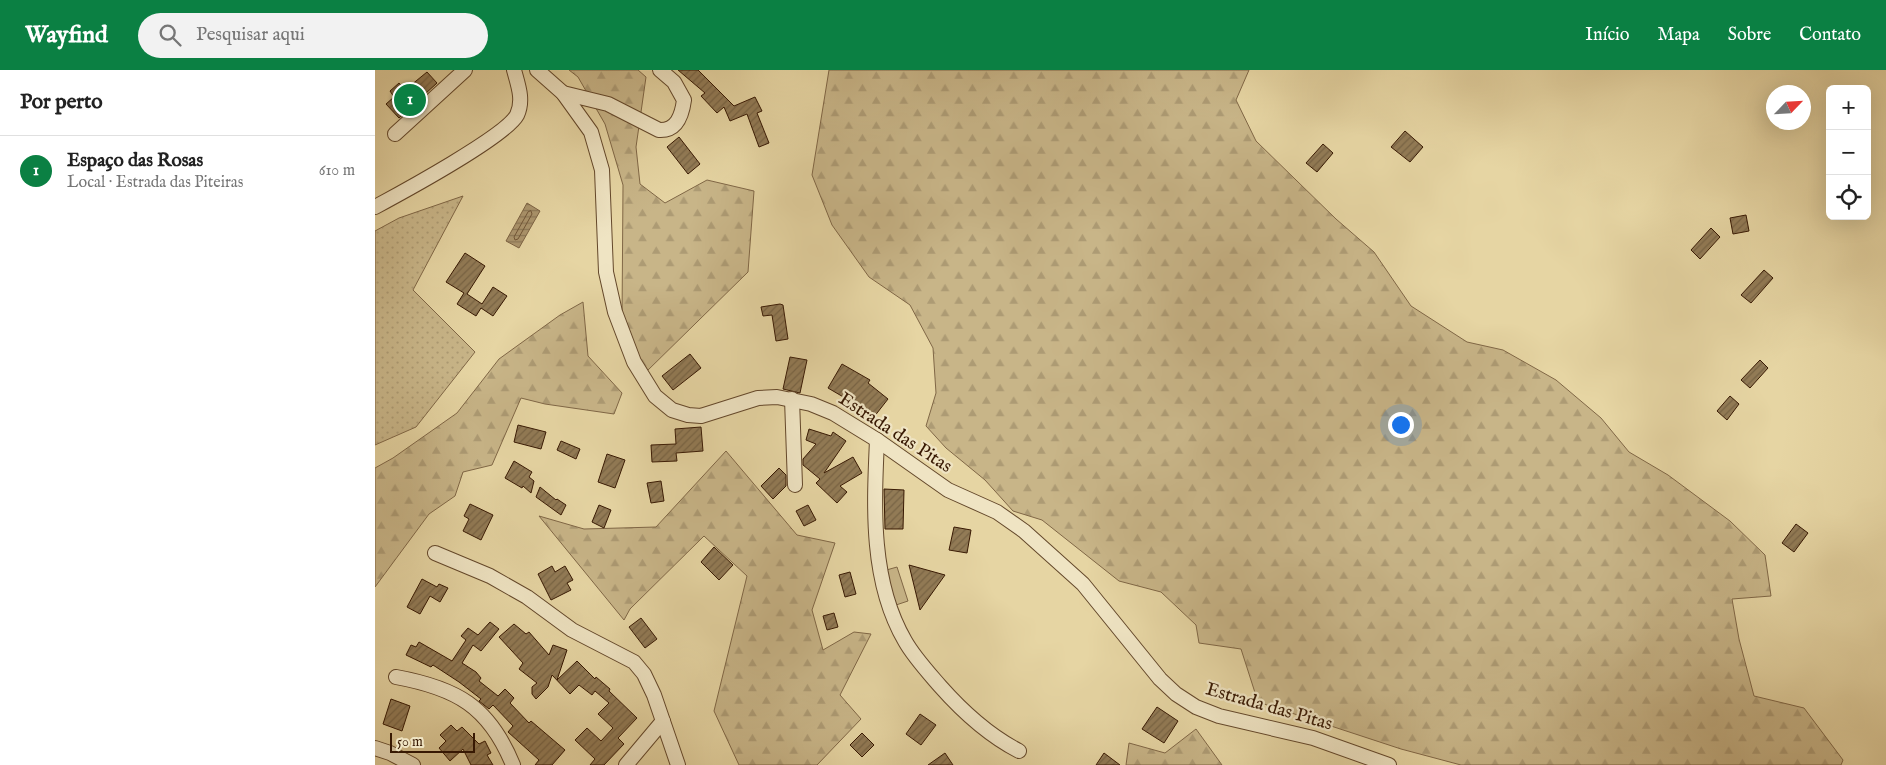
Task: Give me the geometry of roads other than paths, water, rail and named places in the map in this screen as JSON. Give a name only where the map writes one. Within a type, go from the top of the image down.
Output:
[{"type":"street","points":[[395,134],[465,70]]},
{"type":"street","points":[[375,207],[482,145],[509,125],[516,117],[520,101],[514,70]]},
{"type":"street","name":"Estrada das Pitas","points":[[537,70],[563,93],[591,132],[597,151],[604,189],[606,272],[615,312],[634,362],[655,396],[672,410],[701,416],[758,398],[792,399],[833,413],[877,440],[948,490],[997,512],[1024,531],[1083,584],[1161,679],[1176,694],[1197,707],[1219,716],[1313,738],[1389,765]]},
{"type":"street","points":[[563,93],[608,104],[659,130],[665,130],[671,128],[679,118],[684,100],[674,82],[660,70]]},
{"type":"street","points":[[792,399],[795,485]]},
{"type":"street","points":[[877,440],[874,498],[879,560],[885,592],[900,632],[919,660],[954,703],[977,723],[1019,751]]},
{"type":"street","points":[[435,553],[490,576],[527,597],[572,630],[634,662],[644,674],[654,695],[677,765]]},
{"type":"street","points":[[396,677],[440,688],[479,710],[507,750],[513,765]]},
{"type":"street","points":[[626,765],[663,721]]},
{"type":"street","points":[[375,748],[390,753],[413,765]]},
{"type":"water","points":[[527,203],[540,211],[519,248],[506,241]]},
{"type":"place","name":"Espaço das Rosas","points":[[410,100]]}]
